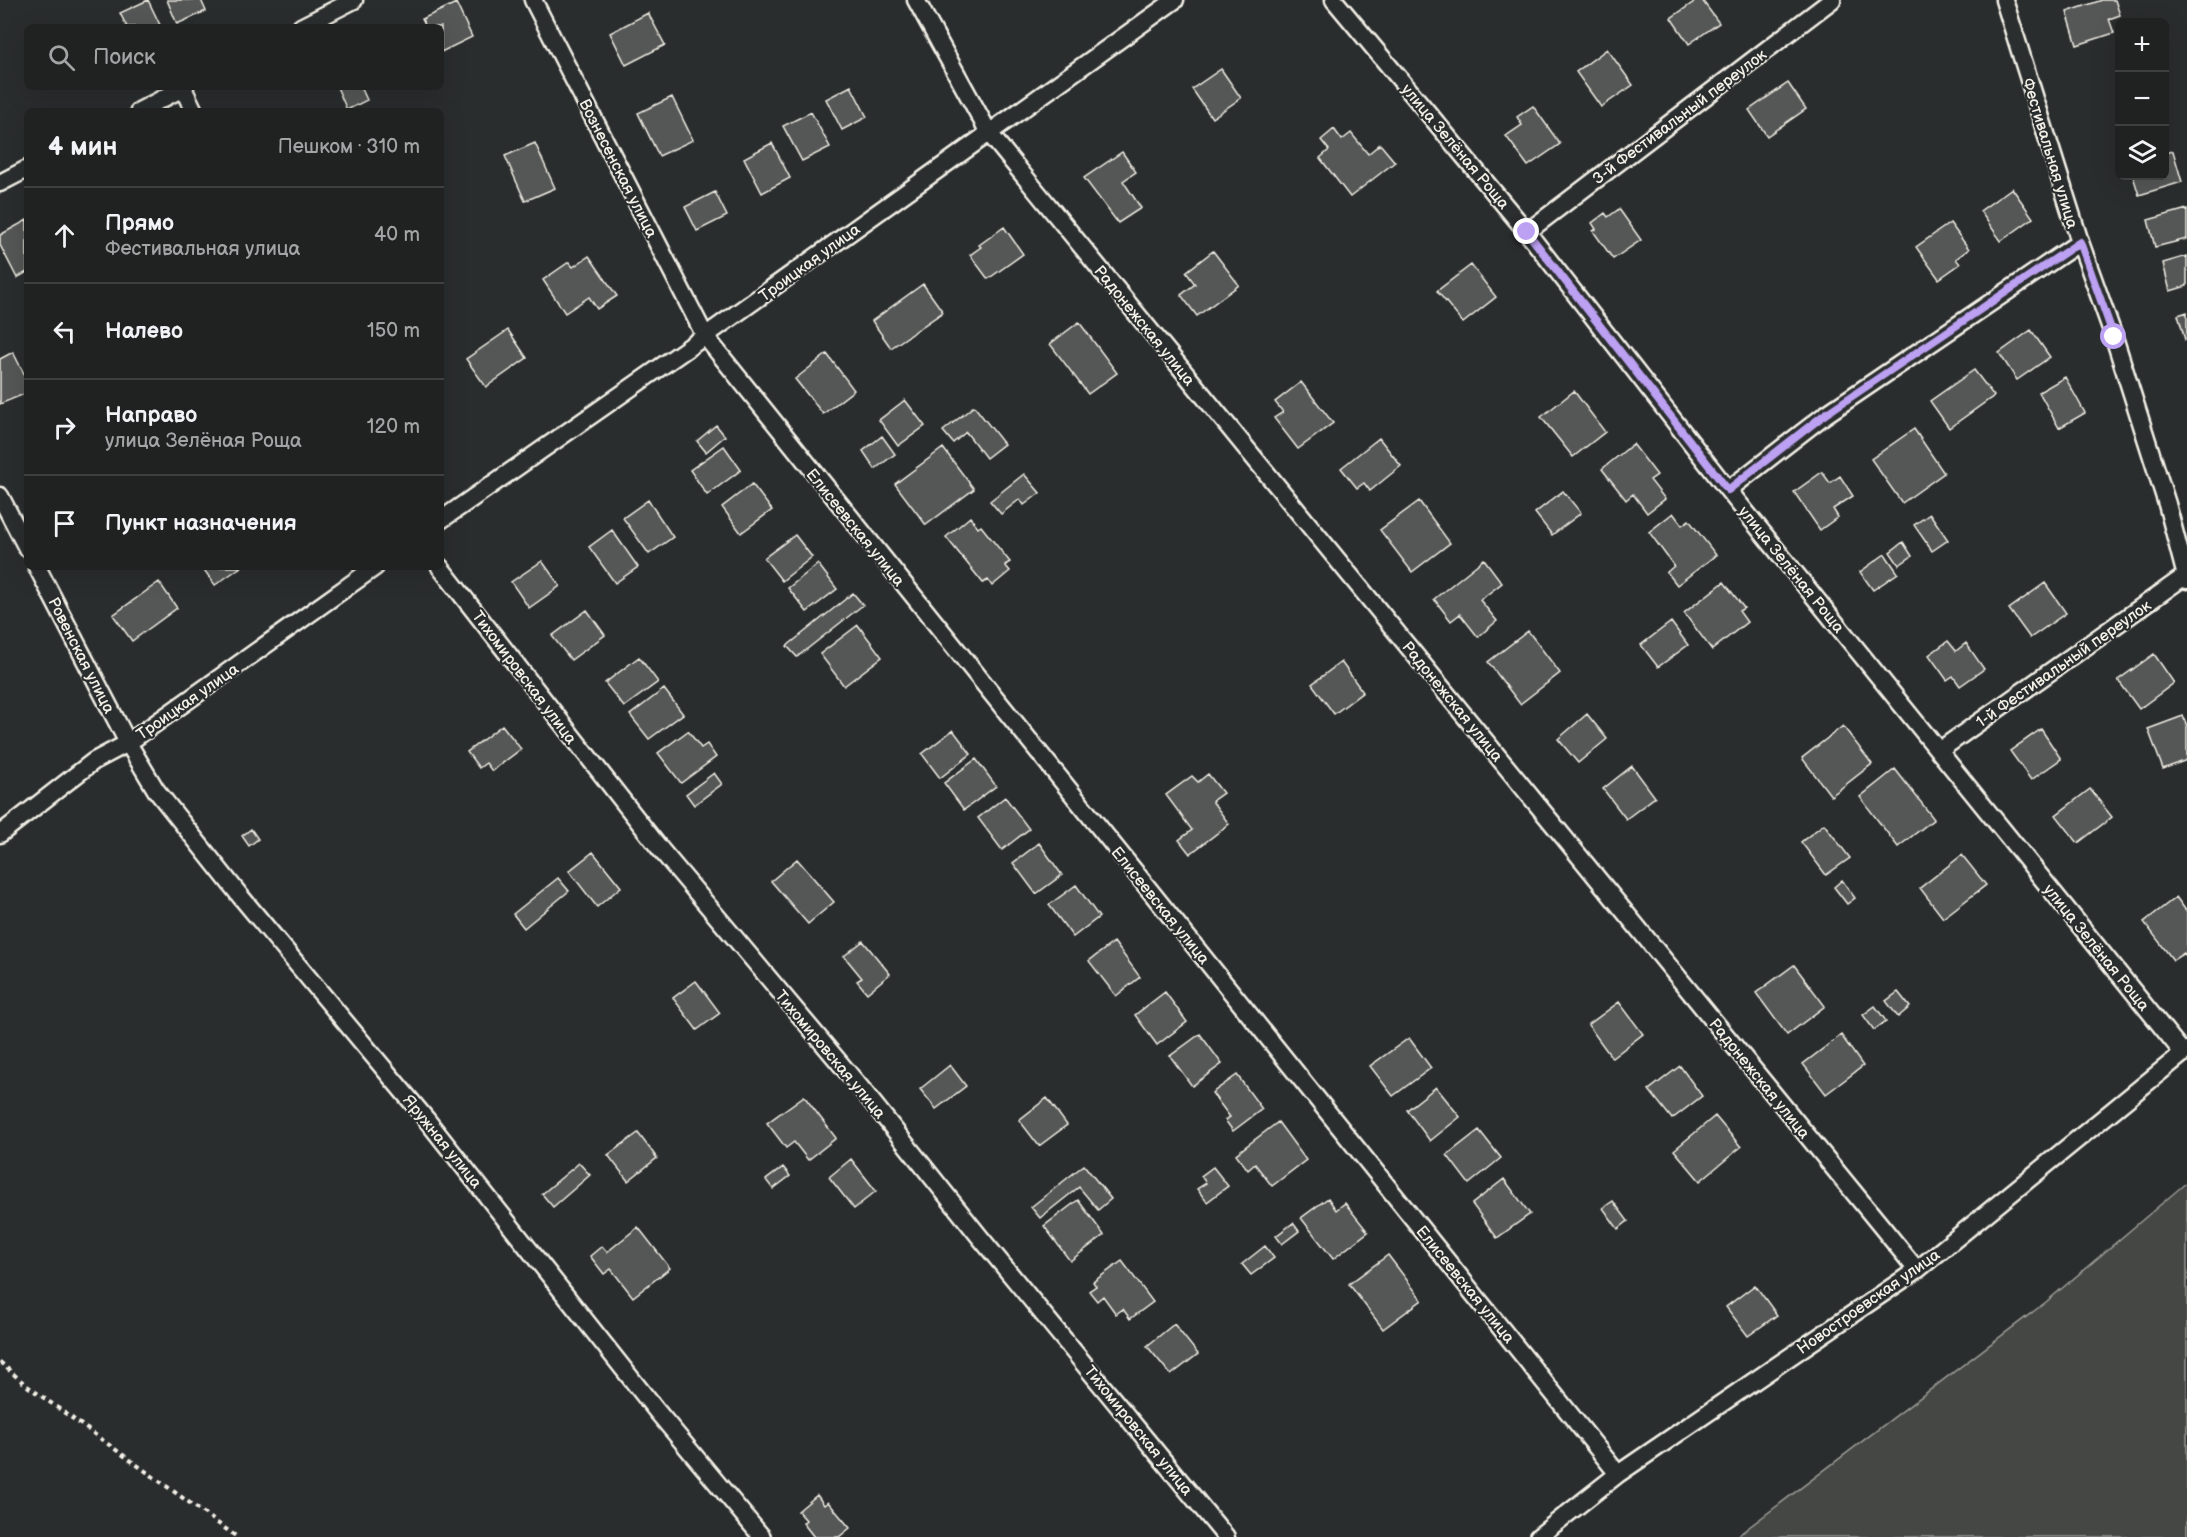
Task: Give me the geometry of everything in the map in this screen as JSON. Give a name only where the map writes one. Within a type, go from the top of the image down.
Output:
[{"type":"street","points":[[307,24],[354,0]]},
{"type":"street","name":"Вознесенская улица","points":[[533,0],[705,336]]},
{"type":"street","name":"Радонежская улица","points":[[916,0],[989,133],[1917,1270]]},
{"type":"street","name":"Троицкая улица","points":[[444,518],[705,336],[1175,0]]},
{"type":"street","name":"улица Зелёная Роща","points":[[1334,0],[1527,232],[1728,490],[2185,1052]]},
{"type":"street","name":"3-й Фестивальный переулок","points":[[1527,232],[1832,0]]},
{"type":"street","name":"Фестивальная улица","points":[[2004,0],[2080,242],[2114,337],[2167,504],[2186,578]]},
{"type":"street","points":[[145,108],[180,90]]},
{"type":"street","points":[[185,90],[193,108]]},
{"type":"street","points":[[0,183],[24,171]]},
{"type":"street","points":[[1728,490],[1824,415],[2080,242]]},
{"type":"street","name":"Елисеевская улица","points":[[705,336],[1618,1474]]},
{"type":"street","points":[[0,496],[24,542]]},
{"type":"street","name":"Ровенская улица","points":[[39,570],[128,743]]},
{"type":"street","name":"Троицкая улица","points":[[0,834],[94,761],[128,743],[371,570]]},
{"type":"street","name":"Тихомировская улица","points":[[442,570],[661,850],[865,1093],[1226,1537]]},
{"type":"street","name":"1-й Фестивальный переулок","points":[[1940,750],[2186,578]]},
{"type":"street","name":"Яружная улица","points":[[128,743],[156,790],[241,897],[426,1119],[656,1410],[762,1537]]},
{"type":"street","name":"Новостроевская улица","points":[[1538,1537],[1618,1474],[1917,1270],[2185,1052]]},
{"type":"path","points":[[0,1362],[26,1385],[237,1537]]},
{"type":"shaded area","points":[[2187,1182],[2187,1537],[1736,1537],[2046,1302]]},
{"type":"building","points":[[148,0],[160,24],[126,24],[120,13]]},
{"type":"building","points":[[167,0],[201,0],[206,11],[177,24]]},
{"type":"building","points":[[1697,0],[1702,0],[1719,23],[1689,44],[1671,18]]},
{"type":"building","points":[[2102,0],[2115,0],[2120,15],[2109,19],[2114,33],[2077,45],[2067,12]]},
{"type":"building","points":[[456,3],[472,37],[444,51],[444,24],[424,24],[422,19]]},
{"type":"building","points":[[648,13],[665,45],[626,65],[610,33]]},
{"type":"building","points":[[1607,49],[1633,85],[1601,107],[1576,72]]},
{"type":"building","points":[[1221,69],[1241,98],[1212,118],[1192,89]]},
{"type":"building","points":[[1788,83],[1806,109],[1767,136],[1749,110]]},
{"type":"building","points":[[851,86],[867,117],[842,130],[826,99]]},
{"type":"building","points":[[338,90],[362,90],[367,100],[346,108]]},
{"type":"building","points":[[672,97],[693,140],[659,156],[638,113]]},
{"type":"building","points":[[1533,106],[1560,144],[1528,166],[1506,136],[1522,125],[1517,117]]},
{"type":"building","points":[[811,112],[830,147],[802,161],[783,126]]},
{"type":"building","points":[[1334,129],[1342,140],[1351,133],[1368,154],[1380,144],[1395,162],[1350,197],[1320,158],[1329,150],[1321,140]]},
{"type":"building","points":[[535,143],[555,188],[525,201],[505,156]]},
{"type":"building","points":[[772,143],[790,178],[762,193],[744,158]]},
{"type":"building","points":[[2173,151],[2182,182],[2139,195],[2134,180],[2169,180],[2169,152]]},
{"type":"building","points":[[1122,152],[1136,172],[1123,181],[1141,208],[1118,223],[1084,178]]},
{"type":"building","points":[[2012,188],[2033,218],[2001,241],[1980,211]]},
{"type":"building","points":[[715,192],[727,216],[697,231],[685,207]]},
{"type":"building","points":[[1619,209],[1641,240],[1613,259],[1593,231],[1596,229],[1592,223],[1605,213],[1608,217]]},
{"type":"building","points":[[2187,209],[2187,239],[2155,247],[2148,220]]},
{"type":"building","points":[[24,222],[24,274],[17,278],[0,245],[0,235]]},
{"type":"building","points":[[1950,223],[1969,249],[1956,259],[1960,264],[1939,279],[1916,247]]},
{"type":"building","points":[[1004,227],[1023,254],[988,279],[970,255],[981,247],[979,245]]},
{"type":"building","points":[[1213,251],[1239,285],[1197,316],[1181,295],[1195,284],[1186,272]]},
{"type":"building","points":[[589,256],[617,296],[597,309],[589,297],[565,313],[543,280],[569,262],[573,267]]},
{"type":"building","points":[[2187,256],[2187,286],[2170,291],[2163,263]]},
{"type":"building","points":[[1471,265],[1496,297],[1463,323],[1437,291]]},
{"type":"building","points":[[923,284],[943,312],[891,348],[872,321]]},
{"type":"building","points":[[2187,312],[2187,339],[2185,340],[2178,315]]},
{"type":"building","points":[[1079,322],[1117,373],[1088,394],[1050,344]]},
{"type":"building","points":[[508,330],[527,358],[486,387],[466,359]]},
{"type":"building","points":[[2031,330],[2050,357],[2017,380],[1999,353]]},
{"type":"building","points":[[13,352],[24,374],[24,394],[0,404],[0,359]]},
{"type":"building","points":[[827,354],[854,390],[823,414],[795,379]]},
{"type":"building","points":[[1974,370],[1994,396],[1949,428],[1930,401]]},
{"type":"building","points":[[2065,377],[2085,413],[2059,428],[2039,392]]},
{"type":"building","points":[[1301,382],[1333,423],[1298,449],[1274,418],[1283,412],[1275,402]]},
{"type":"building","points":[[1574,391],[1605,432],[1573,457],[1541,417]]},
{"type":"building","points":[[905,400],[925,426],[898,446],[879,420]]},
{"type":"building","points":[[974,406],[1004,444],[986,458],[966,432],[953,443],[943,431]]},
{"type":"building","points":[[716,425],[725,436],[706,452],[697,441]]},
{"type":"building","points":[[1914,429],[1944,473],[1902,503],[1871,459]]},
{"type":"building","points":[[882,436],[895,454],[875,469],[863,451]]},
{"type":"building","points":[[1379,438],[1401,466],[1370,491],[1364,483],[1357,488],[1341,468]]},
{"type":"building","points":[[1633,444],[1657,475],[1650,480],[1665,499],[1647,513],[1633,494],[1626,500],[1602,469]]},
{"type":"building","points":[[724,446],[741,470],[707,495],[690,470]]},
{"type":"building","points":[[943,448],[974,489],[926,525],[895,484]]},
{"type":"building","points":[[1822,472],[1830,483],[1840,476],[1853,496],[1833,509],[1838,517],[1820,530],[1794,492]]},
{"type":"building","points":[[1024,474],[1040,493],[1024,505],[1020,499],[1001,514],[990,501]]},
{"type":"building","points":[[752,484],[772,510],[741,533],[722,507]]},
{"type":"building","points":[[1563,491],[1581,513],[1552,535],[1535,513]]},
{"type":"building","points":[[648,500],[673,537],[649,554],[623,518]]},
{"type":"building","points":[[1419,501],[1450,543],[1412,572],[1380,530]]},
{"type":"building","points":[[1673,513],[1682,525],[1689,520],[1716,555],[1677,585],[1667,572],[1674,566],[1649,532]]},
{"type":"building","points":[[1930,514],[1948,540],[1932,551],[1914,525]]},
{"type":"building","points":[[970,517],[978,528],[981,526],[1010,562],[1005,565],[1010,571],[992,586],[988,580],[983,583],[946,537]]},
{"type":"building","points":[[612,530],[638,567],[615,583],[589,547]]},
{"type":"building","points":[[795,535],[812,557],[782,581],[764,558]]},
{"type":"building","points":[[1903,542],[1912,556],[1899,565],[1890,552]]},
{"type":"building","points":[[1885,554],[1898,573],[1873,590],[1860,572]]},
{"type":"building","points":[[1484,559],[1502,583],[1480,600],[1497,621],[1478,637],[1460,614],[1451,621],[1434,599]]},
{"type":"building","points":[[542,561],[560,586],[529,608],[511,582]]},
{"type":"building","points":[[818,564],[837,589],[807,612],[788,588]]},
{"type":"building","points":[[204,570],[237,570],[215,585]]},
{"type":"building","points":[[159,582],[177,608],[132,641],[113,615]]},
{"type":"building","points":[[1724,582],[1744,608],[1739,611],[1747,622],[1712,650],[1684,613]]},
{"type":"building","points":[[2045,583],[2066,613],[2030,638],[2009,609]]},
{"type":"building","points":[[853,593],[863,605],[797,657],[787,646]]},
{"type":"building","points":[[587,610],[605,635],[571,660],[552,636]]},
{"type":"building","points":[[1671,622],[1688,645],[1658,667],[1641,645]]},
{"type":"building","points":[[858,625],[882,657],[844,686],[820,654]]},
{"type":"building","points":[[1528,631],[1560,673],[1520,704],[1488,662]]},
{"type":"building","points":[[1948,641],[1956,651],[1966,643],[1984,669],[1960,686],[1953,676],[1947,680],[1929,655]]},
{"type":"building","points":[[2154,654],[2174,683],[2139,709],[2118,680]]},
{"type":"building","points":[[639,657],[658,682],[624,707],[605,683]]},
{"type":"building","points":[[1341,662],[1363,692],[1334,714],[1312,684]]},
{"type":"building","points":[[664,689],[683,714],[649,739],[630,715]]},
{"type":"building","points":[[1587,714],[1607,739],[1578,763],[1558,739]]},
{"type":"building","points":[[2183,716],[2187,726],[2187,760],[2163,769],[2148,729]]},
{"type":"building","points":[[502,725],[521,749],[492,771],[486,763],[479,768],[467,752]]},
{"type":"building","points":[[1843,726],[1872,764],[1831,796],[1802,758]]},
{"type":"building","points":[[2041,729],[2061,759],[2031,780],[2010,751]]},
{"type":"building","points":[[953,730],[971,754],[940,778],[922,754]]},
{"type":"building","points":[[688,731],[701,748],[707,744],[716,757],[681,783],[658,753]]},
{"type":"building","points":[[976,759],[996,786],[964,810],[944,783]]},
{"type":"building","points":[[1632,766],[1655,797],[1626,819],[1603,789]]},
{"type":"building","points":[[1895,769],[1934,819],[1898,847],[1860,797]]},
{"type":"building","points":[[714,773],[722,784],[694,805],[686,794]]},
{"type":"building","points":[[1208,774],[1223,793],[1212,801],[1229,824],[1190,854],[1179,840],[1192,830],[1166,795],[1192,776],[1198,782]]},
{"type":"building","points":[[2090,789],[2112,817],[2078,843],[2056,815]]},
{"type":"building","points":[[1005,797],[1029,829],[1002,850],[978,818]]},
{"type":"building","points":[[1824,824],[1850,858],[1826,875],[1801,842]]},
{"type":"building","points":[[251,829],[258,839],[249,846],[242,836]]},
{"type":"building","points":[[1039,843],[1062,875],[1036,894],[1013,863]]},
{"type":"building","points":[[593,852],[621,887],[597,907],[569,871]]},
{"type":"building","points":[[1962,855],[1986,885],[1943,918],[1920,888]]},
{"type":"building","points":[[797,859],[834,902],[808,924],[771,881]]},
{"type":"building","points":[[558,878],[569,891],[524,928],[513,914]]},
{"type":"building","points":[[1842,880],[1855,898],[1847,904],[1834,887]]},
{"type":"building","points":[[1076,885],[1099,917],[1073,937],[1049,905]]},
{"type":"building","points":[[2176,897],[2187,912],[2187,957],[2184,953],[2173,960],[2144,922]]},
{"type":"building","points":[[863,941],[890,974],[867,993],[857,981],[862,978],[844,956]]},
{"type":"building","points":[[1114,942],[1140,977],[1116,996],[1089,961]]},
{"type":"building","points":[[1794,965],[1825,1006],[1787,1035],[1756,993]]},
{"type":"building","points":[[696,981],[720,1013],[697,1030],[673,998]]},
{"type":"building","points":[[1165,992],[1187,1022],[1157,1045],[1135,1015]]},
{"type":"building","points":[[1898,992],[1910,1007],[1898,1017],[1886,1001]]},
{"type":"building","points":[[1619,1002],[1643,1034],[1612,1058],[1588,1025]]},
{"type":"building","points":[[1875,1006],[1886,1021],[1874,1030],[1863,1015]]},
{"type":"building","points":[[1200,1034],[1222,1064],[1192,1086],[1170,1056]]},
{"type":"building","points":[[1841,1035],[1863,1066],[1826,1094],[1803,1064]]},
{"type":"building","points":[[1409,1038],[1431,1068],[1393,1096],[1370,1066]]},
{"type":"building","points":[[950,1065],[966,1086],[936,1109],[920,1089]]},
{"type":"building","points":[[1680,1066],[1702,1096],[1672,1119],[1649,1090]]},
{"type":"building","points":[[1237,1075],[1262,1109],[1233,1131],[1225,1120],[1230,1117],[1212,1093]]},
{"type":"building","points":[[1436,1087],[1460,1117],[1430,1141],[1407,1110]]},
{"type":"building","points":[[804,1096],[836,1138],[808,1160],[794,1142],[786,1148],[767,1123]]},
{"type":"building","points":[[1047,1098],[1067,1125],[1039,1146],[1019,1120]]},
{"type":"building","points":[[1715,1116],[1741,1147],[1700,1181],[1674,1150]]},
{"type":"building","points":[[1278,1122],[1306,1160],[1272,1186],[1255,1164],[1248,1170],[1236,1154]]},
{"type":"building","points":[[1479,1130],[1501,1158],[1469,1184],[1447,1155]]},
{"type":"building","points":[[638,1133],[657,1158],[628,1181],[608,1155]]},
{"type":"building","points":[[851,1159],[876,1191],[854,1209],[829,1177]]},
{"type":"building","points":[[579,1163],[590,1175],[553,1207],[542,1194]]},
{"type":"building","points":[[1084,1165],[1111,1199],[1098,1210],[1079,1187],[1040,1218],[1031,1207]]},
{"type":"building","points":[[783,1167],[790,1176],[773,1189],[766,1180]]},
{"type":"building","points":[[1213,1167],[1228,1186],[1207,1202],[1197,1189],[1206,1183],[1201,1176]]},
{"type":"building","points":[[1504,1179],[1530,1214],[1497,1238],[1472,1204]]},
{"type":"building","points":[[1328,1198],[1336,1210],[1345,1203],[1368,1232],[1333,1259],[1301,1218]]},
{"type":"building","points":[[1078,1200],[1104,1235],[1070,1261],[1044,1226]]},
{"type":"building","points":[[1613,1201],[1628,1221],[1618,1229],[1603,1208]]},
{"type":"building","points":[[1293,1223],[1299,1231],[1282,1244],[1276,1236]]},
{"type":"building","points":[[638,1227],[670,1268],[633,1297],[611,1269],[604,1274],[590,1256],[602,1246],[607,1252]]},
{"type":"building","points":[[1265,1246],[1274,1258],[1251,1275],[1242,1264]]},
{"type":"building","points":[[1388,1255],[1422,1300],[1383,1329],[1349,1284]]},
{"type":"building","points":[[1122,1261],[1153,1302],[1130,1319],[1123,1309],[1116,1314],[1103,1296],[1097,1301],[1089,1291],[1096,1286],[1093,1282]]},
{"type":"building","points":[[1755,1285],[1777,1315],[1748,1336],[1726,1307]]},
{"type":"building","points":[[1174,1324],[1198,1354],[1171,1375],[1147,1346]]},
{"type":"building","points":[[817,1495],[824,1505],[828,1502],[850,1528],[839,1537],[814,1537],[803,1523],[806,1520],[798,1511]]},
{"type":"route","points":[[1527,232],[1728,490],[1824,415],[1942,337],[2057,255],[2080,242],[2114,337]]}]
